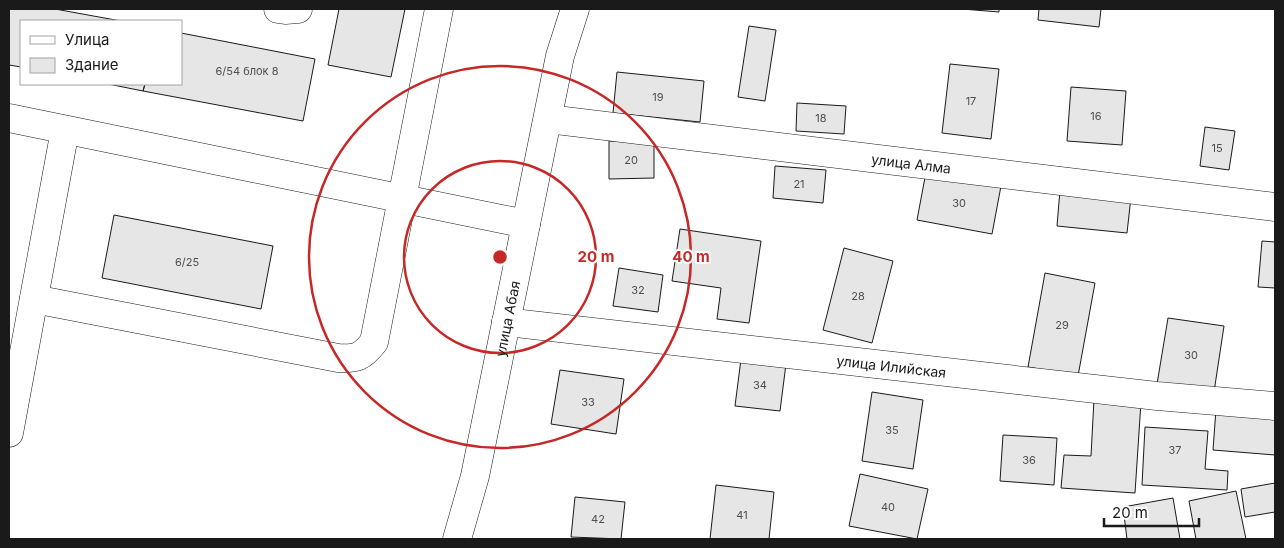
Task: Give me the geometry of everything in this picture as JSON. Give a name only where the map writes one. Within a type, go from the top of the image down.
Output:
[{"type":"street","points":[[278,9],[298,9]]},
{"type":"street","points":[[34,300],[338,358],[354,359],[366,352],[374,342],[439,9]]},
{"type":"street","name":"улица Абая","points":[[458,539],[474,476],[560,56],[575,9]]},
{"type":"street","points":[[9,118],[526,224]]},
{"type":"street","name":"улица Алма","points":[[548,119],[1275,206]]},
{"type":"street","points":[[9,433],[66,130]]},
{"type":"street","name":"улица Илийская","points":[[506,322],[1147,395],[1275,406]]},
{"type":"building","points":[[9,9],[55,9],[116,20],[20,20],[20,67],[9,65]]},
{"type":"building","points":[[339,9],[405,9],[391,77],[328,65]]},
{"type":"building","points":[[962,9],[999,9],[999,12]]},
{"type":"building","points":[[1039,9],[1101,9],[1099,27],[1038,20]]},
{"type":"building","points":[[749,26],[776,30],[765,101],[738,97]]},
{"type":"building","points":[[182,33],[315,59],[303,121],[143,91],[145,85],[182,85]]},
{"type":"building","points":[[950,64],[999,69],[991,139],[942,133]]},
{"type":"building","points":[[617,72],[704,81],[700,122],[613,113]]},
{"type":"building","points":[[113,85],[145,85],[143,91]]},
{"type":"building","points":[[1071,87],[1126,91],[1122,145],[1067,141]]},
{"type":"building","points":[[797,103],[846,106],[844,134],[796,131]]},
{"type":"building","points":[[1205,127],[1235,131],[1229,170],[1200,166]]},
{"type":"building","points":[[609,141],[654,141],[654,178],[609,179]]},
{"type":"building","points":[[775,166],[826,170],[823,203],[773,198]]},
{"type":"building","points":[[926,172],[1001,186],[992,234],[917,220]]},
{"type":"building","points":[[1060,190],[1131,197],[1127,233],[1057,226]]},
{"type":"building","points":[[114,215],[273,246],[261,309],[102,278]]},
{"type":"building","points":[[680,229],[761,241],[749,323],[717,319],[721,288],[672,281]]},
{"type":"building","points":[[1262,241],[1275,242],[1275,288],[1258,287]]},
{"type":"building","points":[[844,248],[893,261],[872,343],[823,330]]},
{"type":"building","points":[[619,268],[663,275],[658,312],[613,306]]},
{"type":"building","points":[[1045,273],[1095,283],[1078,376],[1028,367]]},
{"type":"building","points":[[1168,318],[1224,326],[1214,392],[1157,384]]},
{"type":"building","points":[[741,359],[786,364],[780,411],[735,406]]},
{"type":"building","points":[[560,370],[624,379],[616,434],[551,424]]},
{"type":"building","points":[[872,392],[923,400],[913,469],[862,461]]},
{"type":"building","points":[[1094,399],[1141,402],[1135,493],[1061,488],[1064,455],[1091,456]]},
{"type":"building","points":[[1216,409],[1275,414],[1275,455],[1213,450]]},
{"type":"building","points":[[1145,427],[1208,431],[1205,469],[1228,471],[1227,490],[1142,485]]},
{"type":"building","points":[[1003,435],[1057,438],[1054,485],[1000,481]]},
{"type":"building","points":[[860,474],[928,489],[917,539],[849,526]]},
{"type":"building","points":[[1275,483],[1275,512],[1245,517],[1241,489]]},
{"type":"building","points":[[716,485],[774,492],[769,539],[710,539]]},
{"type":"building","points":[[1236,491],[1246,539],[1196,539],[1189,501]]},
{"type":"building","points":[[575,497],[625,502],[621,539],[571,537]]},
{"type":"building","points":[[1173,498],[1180,539],[1127,539],[1123,507]]}]
